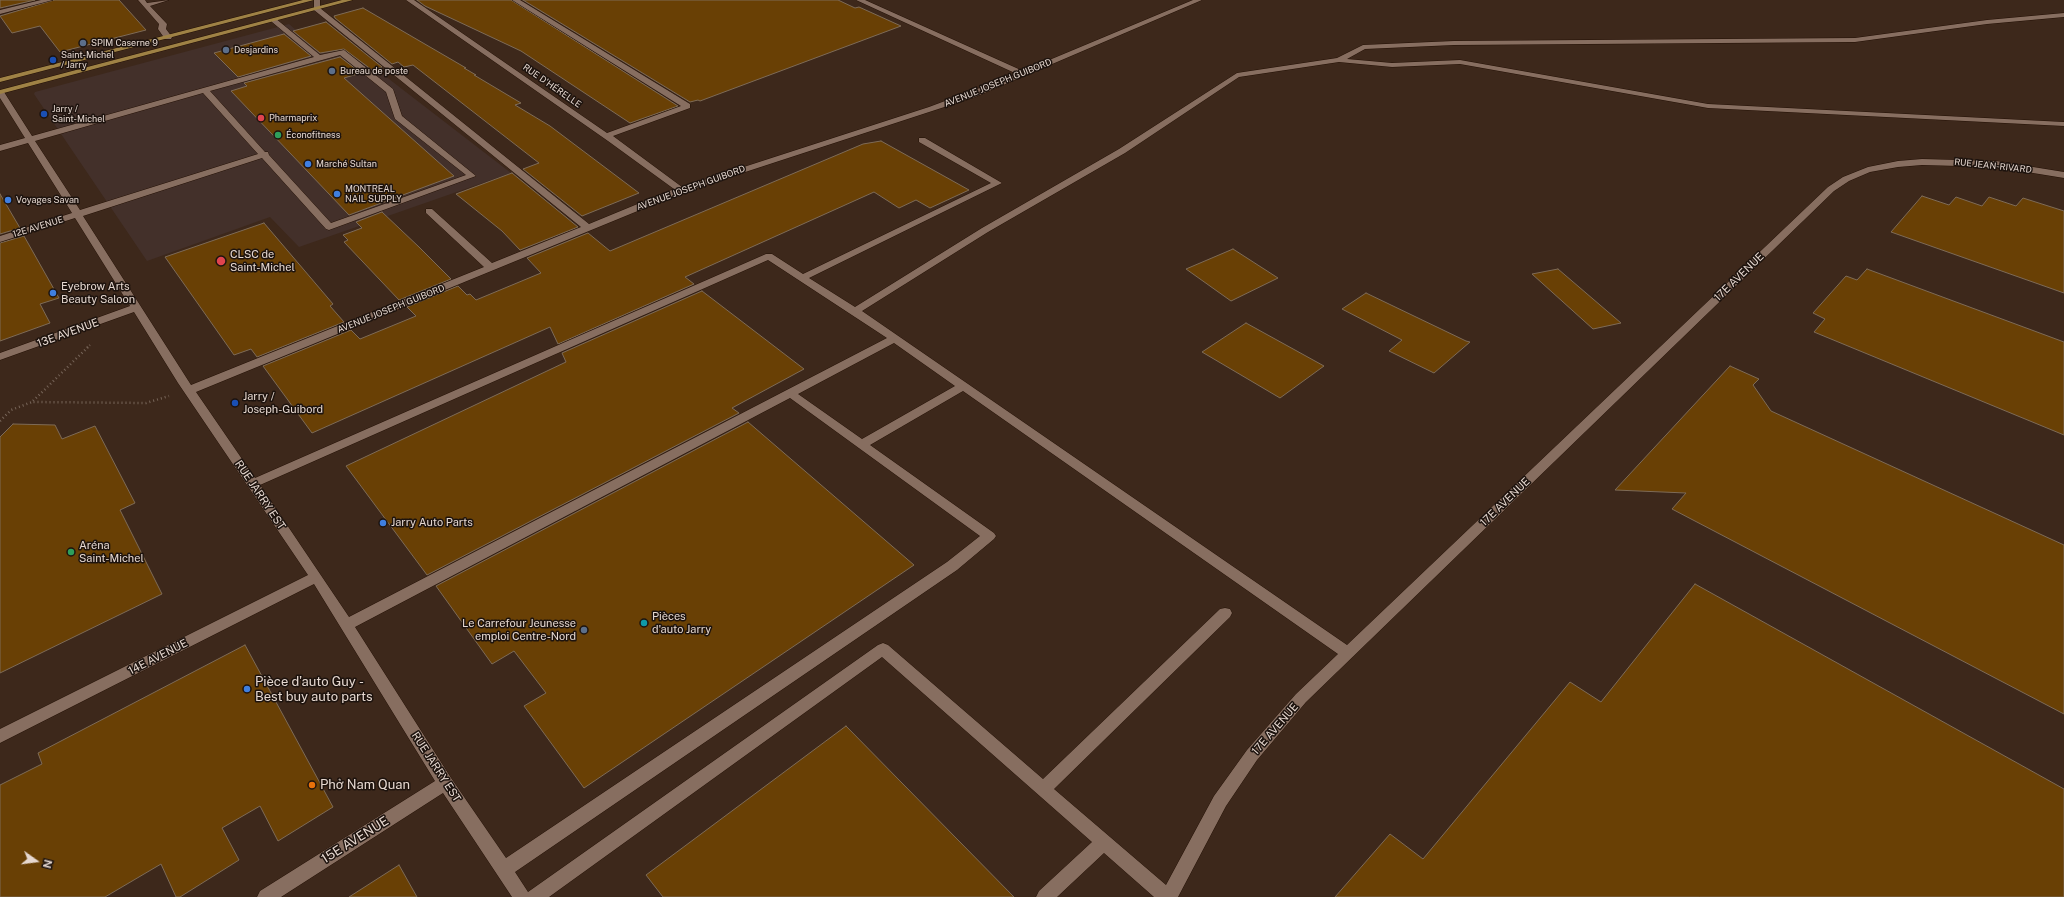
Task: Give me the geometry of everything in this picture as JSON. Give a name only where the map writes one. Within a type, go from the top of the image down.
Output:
[{"type":"main road","points":[[0,80],[311,0]]},
{"type":"main road","points":[[0,92],[275,20],[316,4],[350,0]]},
{"type":"street","points":[[0,12],[50,0]]},
{"type":"street","points":[[143,2],[166,0]]},
{"type":"street","name":"RUE D'HÉRELLE","points":[[409,0],[606,136],[681,190]]},
{"type":"street","points":[[515,0],[687,106],[606,136]]},
{"type":"street","points":[[859,0],[1024,74]]},
{"type":"street","name":"AVENUE JOSEPH GUIBORD","points":[[189,390],[681,190],[726,174],[932,109],[1024,74],[1199,0]]},
{"type":"street","points":[[143,2],[163,24],[162,29],[168,37]]},
{"type":"street","points":[[316,4],[588,228]]},
{"type":"street","points":[[1339,60],[1363,47],[1454,43],[1855,40],[1987,22],[2064,15]]},
{"type":"street","points":[[275,20],[319,58]]},
{"type":"street","points":[[0,148],[205,90],[341,52],[390,91],[398,117],[472,176],[329,227],[265,154],[205,90]]},
{"type":"street","points":[[855,311],[984,230],[1122,151],[1237,75],[1339,60],[1392,64],[1460,62],[1708,106],[2064,124]]},
{"type":"street","name":"RUE JARRY EST","points":[[0,92],[76,215],[189,390],[316,577],[445,783],[522,897]]},
{"type":"street","points":[[802,278],[998,182],[922,140]]},
{"type":"street","name":"12E AVENUE","points":[[0,239],[265,154]]},
{"type":"street","name":"RUE JEAN-RIVARD","points":[[1898,164],[1922,162],[1973,162],[2031,169],[2064,175]]},
{"type":"street","name":"17E AVENUE","points":[[1168,897],[1220,801],[1252,755],[1301,698],[1831,189],[1857,174],[1898,164]]},
{"type":"street","points":[[429,211],[491,268]]},
{"type":"street","points":[[252,484],[769,256],[855,311],[1348,653]]},
{"type":"street","name":"13E AVENUE","points":[[0,357],[136,308]]},
{"type":"street","points":[[346,625],[894,339]]},
{"type":"street","points":[[862,444],[963,386]]},
{"type":"street","points":[[503,870],[952,566],[989,536],[790,393]]},
{"type":"street","name":"14E AVENUE","points":[[0,736],[316,577]]},
{"type":"street","points":[[1043,789],[1225,613]]},
{"type":"street","points":[[535,897],[883,650],[1168,897]]},
{"type":"street","name":"15E AVENUE","points":[[266,897],[445,783]]},
{"type":"street","points":[[1045,897],[1104,842]]},
{"type":"path","points":[[32,402],[95,340]]},
{"type":"path","points":[[0,421],[11,410],[32,402],[146,403],[189,390]]},
{"type":"shaded area","points":[[289,24],[318,49],[341,42],[511,173],[299,247],[270,217],[147,261],[34,94],[35,92]]},
{"type":"building","points":[[0,0],[35,0],[0,8]]},
{"type":"building","points":[[54,0],[119,0],[146,30],[60,52],[40,26],[12,33],[0,16]]},
{"type":"building","points":[[417,0],[511,0],[678,106],[630,123],[521,51],[425,6]]},
{"type":"building","points":[[523,0],[838,0],[855,8],[859,7],[901,26],[700,101],[690,102]]},
{"type":"building","points":[[363,8],[466,68],[464,68],[521,103],[515,105],[550,126],[639,193],[582,216],[523,169],[539,163],[413,65],[404,67],[398,62],[392,64],[334,16]]},
{"type":"building","points":[[326,22],[382,67],[372,70],[344,49],[320,53],[293,31]]},
{"type":"building","points":[[284,34],[311,56],[238,77],[214,53]]},
{"type":"building","points":[[340,57],[361,73],[344,78],[454,176],[349,215],[231,91],[247,86],[244,83]]},
{"type":"building","points":[[881,141],[969,190],[930,208],[916,200],[899,208],[874,192],[685,277],[694,284],[558,344],[550,327],[312,433],[263,366],[351,330],[360,339],[416,316],[407,307],[458,286],[467,295],[470,294],[476,300],[541,273],[527,258],[588,233],[610,251],[863,144]]},
{"type":"building","points":[[512,173],[578,227],[520,250],[502,231],[456,194]]},
{"type":"building","points":[[0,194],[20,228],[0,234]]},
{"type":"building","points":[[1922,196],[1949,205],[1956,197],[1982,206],[1989,197],[2016,206],[2023,198],[2064,211],[2064,293],[1891,232]]},
{"type":"building","points":[[382,212],[451,279],[399,300],[344,242],[348,240],[343,235],[362,228],[356,222]]},
{"type":"building","points":[[264,223],[333,304],[330,306],[344,322],[257,357],[251,349],[234,355],[165,257]]},
{"type":"building","points":[[24,236],[59,298],[40,304],[50,323],[0,341],[0,243]]},
{"type":"building","points":[[1233,249],[1278,278],[1231,301],[1186,269]]},
{"type":"building","points":[[1558,269],[1621,323],[1593,329],[1532,274]]},
{"type":"building","points":[[1867,269],[2064,342],[2064,435],[1814,332],[1825,319],[1813,313],[1846,276],[1857,280]]},
{"type":"building","points":[[702,291],[804,369],[732,408],[739,413],[427,575],[346,466],[566,362],[562,353]]},
{"type":"building","points":[[1366,293],[1470,342],[1434,373],[1389,351],[1402,340],[1342,309]]},
{"type":"building","points":[[1246,323],[1324,366],[1280,398],[1202,352]]},
{"type":"building","points":[[1730,366],[1759,379],[1753,385],[1771,411],[2064,545],[2064,714],[1672,509],[1686,493],[1615,490]]},
{"type":"building","name":"Pièces d'auto Jarry","points":[[748,422],[914,565],[584,788],[524,706],[546,693],[514,651],[492,664],[436,586]]},
{"type":"building","name":"Aréna Saint-Michel","points":[[13,424],[55,425],[62,439],[95,426],[135,503],[120,510],[162,594],[0,673],[0,437]]},
{"type":"building","points":[[1695,584],[2064,789],[2064,897],[1335,897],[1390,834],[1423,859],[1570,682],[1601,702]]},
{"type":"building","points":[[245,645],[333,807],[278,841],[260,806],[222,828],[239,860],[180,897],[176,897],[161,864],[105,897],[0,897],[0,785],[42,764],[38,753]]},
{"type":"building","points":[[846,726],[1014,897],[663,897],[646,875]]},
{"type":"building","points":[[399,865],[417,897],[349,897]]},
{"type":"place","name":"SPIM Caserne 9","points":[[83,43]]},
{"type":"place","name":"Desjardins","points":[[226,50]]},
{"type":"place","name":"Saint-Michel / Jarry","points":[[53,60]]},
{"type":"place","name":"Bureau de poste","points":[[332,71]]},
{"type":"place","name":"Jarry / Saint-Michel","points":[[44,114]]},
{"type":"place","name":"Pharmaprix","points":[[261,118]]},
{"type":"place","name":"Éconofitness","points":[[278,135]]},
{"type":"place","name":"Marché Sultan","points":[[308,164]]},
{"type":"place","name":"MONTREAL NAIL SUPPLY","points":[[337,194]]},
{"type":"place","name":"Voyages Savan","points":[[8,200]]},
{"type":"place","name":"CLSC de Saint-Michel","points":[[221,261]]},
{"type":"place","name":"Eyebrow Arts Beauty Saloon","points":[[53,293]]},
{"type":"place","name":"Jarry / Joseph-Guibord","points":[[235,403]]},
{"type":"place","name":"Jarry Auto Parts","points":[[383,523]]},
{"type":"place","name":"Aréna Saint-Michel","points":[[71,552]]},
{"type":"place","name":"Pièces d'auto Jarry","points":[[644,623]]},
{"type":"place","name":"Le Carrefour Jeunesse emploi Centre-Nord","points":[[584,630]]},
{"type":"place","name":"Pièce d'auto Guy - Best buy auto parts","points":[[247,689]]},
{"type":"place","name":"Phở Nam Quan","points":[[312,785]]}]
